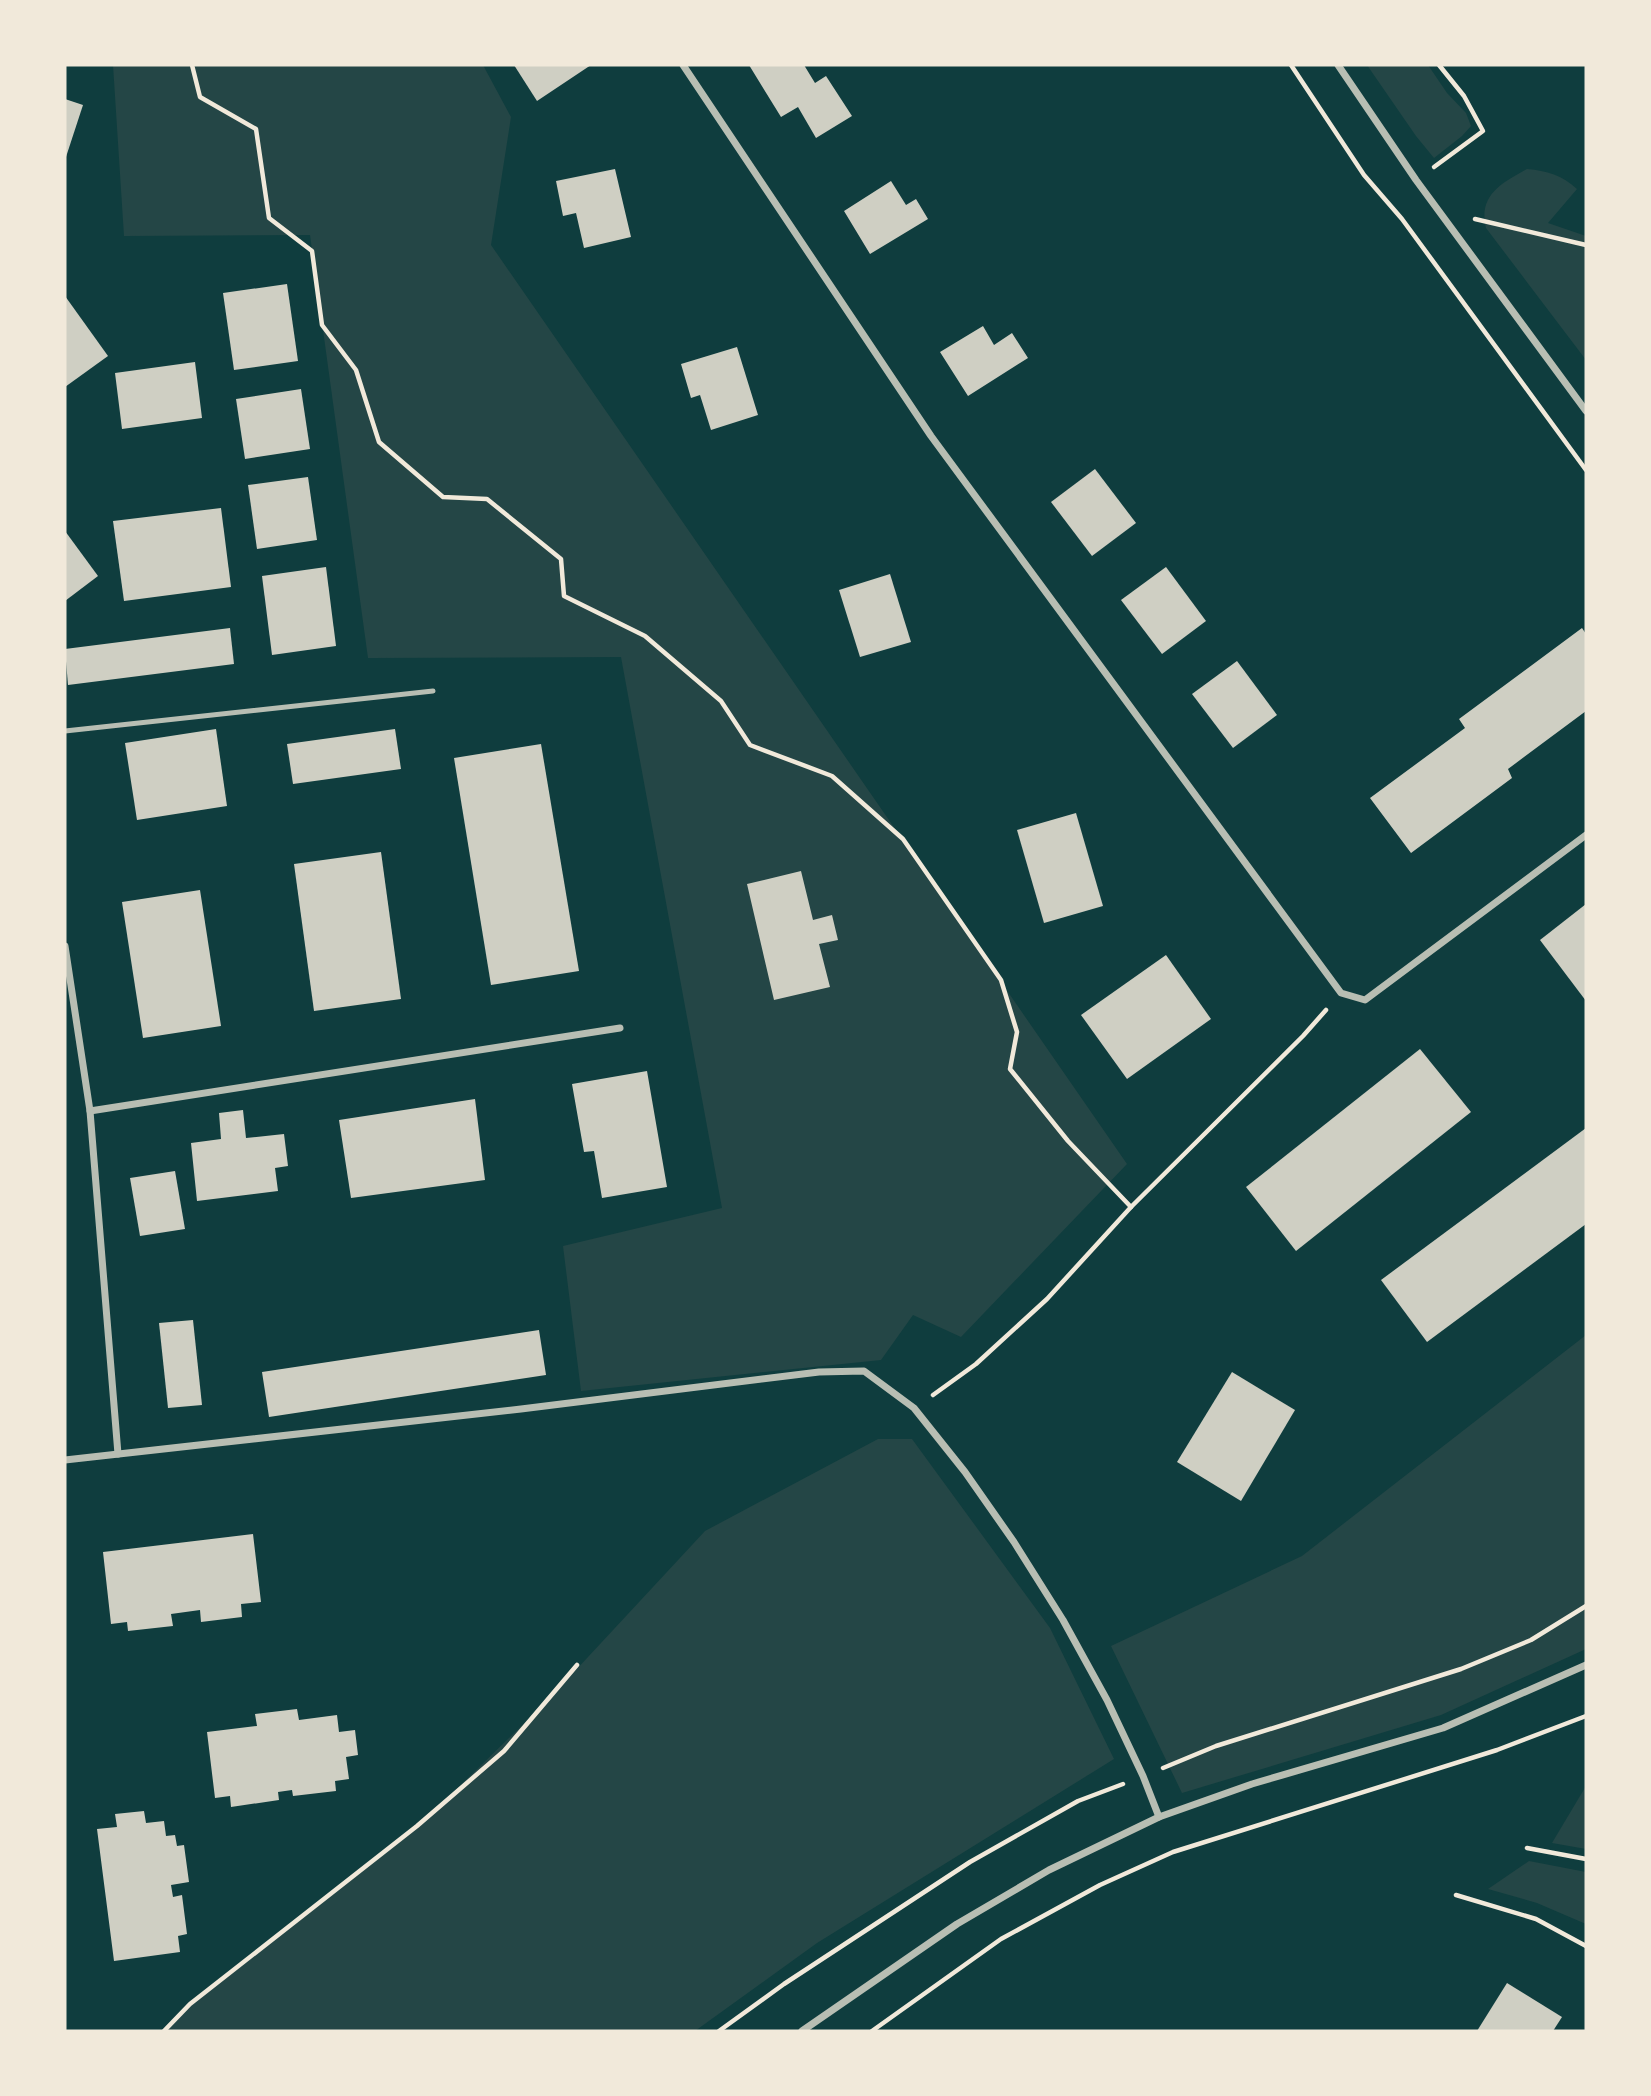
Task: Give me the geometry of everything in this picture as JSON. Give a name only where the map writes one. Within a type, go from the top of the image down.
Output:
[{"type":"street","points":[[683,65],[931,436],[1341,993],[1365,999],[1586,835]]},
{"type":"street","points":[[1338,65],[1416,180],[1586,411]]},
{"type":"street","points":[[65,946],[89,1111],[118,1454]]},
{"type":"street","points":[[89,1111],[620,1028]]},
{"type":"street","points":[[65,1460],[521,1409],[819,1371],[864,1371],[914,1408],[972,1482],[1014,1542],[1063,1620],[1107,1700],[1159,1817]]},
{"type":"street","points":[[802,2031],[957,1924],[1049,1870],[1159,1817],[1252,1784],[1443,1728],[1586,1665]]},
{"type":"lane","points":[[65,731],[433,691]]},
{"type":"path","points":[[192,65],[200,97],[256,129],[269,218],[312,251],[322,325],[356,370],[379,442],[443,497],[487,499],[561,559],[564,596],[645,636],[721,701],[750,745],[832,776],[903,839],[1001,980],[1017,1032],[1010,1069],[1069,1141],[1131,1207]]},
{"type":"path","points":[[1291,65],[1364,175],[1402,219],[1586,470]]},
{"type":"path","points":[[1416,180],[1483,131],[1464,96],[1439,65]]},
{"type":"path","points":[[1438,210],[1586,245]]},
{"type":"path","points":[[914,1408],[976,1364],[1047,1299],[1131,1207],[1303,1037],[1341,993]]},
{"type":"path","points":[[719,2031],[784,1984],[970,1861],[1078,1801],[1216,1746],[1461,1669],[1531,1640],[1586,1605]]},
{"type":"path","points":[[164,2031],[190,2004],[418,1826],[505,1751],[577,1665]]},
{"type":"path","points":[[872,2031],[1001,1939],[1100,1885],[1173,1852],[1497,1750],[1586,1716]]},
{"type":"path","points":[[1527,1849],[1586,1859]]},
{"type":"path","points":[[1456,1895],[1536,1919],[1586,1946]]},
{"type":"shaded area","points":[[113,65],[483,65],[511,117],[491,245],[1127,1164],[961,1337],[913,1315],[881,1360],[581,1391],[563,1246],[722,1208],[621,657],[368,658],[310,235],[124,236]]},
{"type":"shaded area","points":[[1367,65],[1428,65],[1447,93],[1466,113],[1471,126],[1434,158]]},
{"type":"shaded area","points":[[1527,169],[1554,174],[1577,189],[1548,223],[1586,236],[1586,360],[1486,228],[1486,207],[1494,191]]},
{"type":"shaded area","points":[[1586,1335],[1586,1649],[1441,1715],[1182,1793],[1111,1646],[1302,1556]]},
{"type":"shaded area","points":[[878,1439],[912,1439],[1050,1628],[1114,1759],[817,1943],[695,2031],[164,2031],[190,2004],[429,1816],[549,1699],[705,1531]]},
{"type":"shaded area","points":[[1586,1786],[1586,1849],[1552,1843]]},
{"type":"shaded area","points":[[1529,1861],[1586,1872],[1586,1924],[1537,1903],[1488,1889]]},
{"type":"building","points":[[514,65],[591,65],[537,101]]},
{"type":"building","points":[[749,65],[804,65],[815,83],[826,76],[852,116],[816,138],[798,107],[781,117]]},
{"type":"building","points":[[65,99],[83,105],[65,160]]},
{"type":"building","points":[[615,169],[631,237],[584,248],[576,213],[563,216],[556,181]]},
{"type":"building","points":[[891,181],[906,205],[916,199],[928,219],[870,254],[844,211]]},
{"type":"building","points":[[287,284],[298,361],[234,370],[223,293]]},
{"type":"building","points":[[65,296],[108,356],[65,387]]},
{"type":"building","points":[[983,326],[994,345],[1012,333],[1028,358],[968,396],[940,352]]},
{"type":"building","points":[[737,347],[758,415],[711,430],[700,395],[691,398],[681,364]]},
{"type":"building","points":[[195,362],[202,418],[122,429],[115,373]]},
{"type":"building","points":[[301,389],[310,449],[245,459],[236,399]]},
{"type":"building","points":[[1095,469],[1136,523],[1092,556],[1051,502]]},
{"type":"building","points":[[308,477],[317,540],[257,549],[248,485]]},
{"type":"building","points":[[221,508],[231,587],[124,601],[113,521]]},
{"type":"building","points":[[65,531],[98,576],[65,601]]},
{"type":"building","points":[[326,567],[336,646],[272,655],[262,576]]},
{"type":"building","points":[[1166,567],[1206,621],[1162,654],[1121,600]]},
{"type":"building","points":[[890,574],[911,642],[860,657],[839,590]]},
{"type":"building","points":[[230,628],[234,664],[68,685],[65,649]]},
{"type":"building","points":[[1582,628],[1586,634],[1586,711],[1508,769],[1512,778],[1411,853],[1370,798],[1465,728],[1459,719]]},
{"type":"building","points":[[1237,661],[1277,715],[1233,748],[1192,694]]},
{"type":"building","points":[[216,729],[227,806],[137,820],[125,743]]},
{"type":"building","points":[[395,729],[401,769],[293,784],[287,744]]},
{"type":"building","points":[[541,744],[579,971],[491,985],[454,758]]},
{"type":"building","points":[[1076,813],[1103,906],[1044,923],[1017,830]]},
{"type":"building","points":[[381,852],[401,999],[314,1011],[294,864]]},
{"type":"building","points":[[801,871],[813,920],[832,915],[838,940],[819,944],[830,987],[774,1000],[747,884]]},
{"type":"building","points":[[200,890],[221,1026],[143,1038],[122,902]]},
{"type":"building","points":[[1586,904],[1586,1001],[1540,940]]},
{"type":"building","points":[[1166,955],[1211,1019],[1127,1079],[1081,1015]]},
{"type":"building","points":[[1420,1049],[1471,1112],[1296,1251],[1246,1187]]},
{"type":"building","points":[[647,1071],[667,1187],[602,1198],[594,1151],[584,1152],[572,1084]]},
{"type":"building","points":[[475,1099],[485,1180],[351,1198],[339,1120]]},
{"type":"building","points":[[243,1110],[246,1138],[284,1134],[288,1166],[275,1168],[278,1191],[197,1201],[191,1143],[221,1139],[219,1113]]},
{"type":"building","points":[[1586,1128],[1586,1224],[1427,1342],[1381,1280]]},
{"type":"building","points":[[175,1171],[185,1229],[140,1236],[130,1178]]},
{"type":"building","points":[[193,1320],[202,1405],[168,1408],[159,1323]]},
{"type":"building","points":[[539,1330],[546,1375],[269,1417],[262,1372]]},
{"type":"building","points":[[1232,1372],[1295,1410],[1241,1501],[1177,1462]]},
{"type":"building","points":[[253,1534],[261,1602],[241,1604],[242,1617],[201,1622],[200,1610],[171,1614],[173,1626],[128,1631],[127,1622],[111,1624],[103,1552]]},
{"type":"building","points":[[297,1709],[299,1720],[337,1715],[339,1732],[355,1730],[358,1755],[346,1757],[349,1779],[335,1781],[336,1791],[293,1796],[292,1790],[278,1792],[279,1800],[231,1807],[230,1796],[215,1798],[207,1732],[257,1726],[255,1714]]},
{"type":"building","points":[[144,1811],[146,1823],[164,1821],[166,1836],[175,1835],[177,1846],[184,1845],[189,1882],[171,1885],[173,1897],[182,1895],[187,1934],[178,1936],[180,1952],[114,1961],[97,1829],[117,1827],[115,1814]]},
{"type":"building","points":[[1507,1983],[1562,2017],[1553,2031],[1477,2031]]}]
